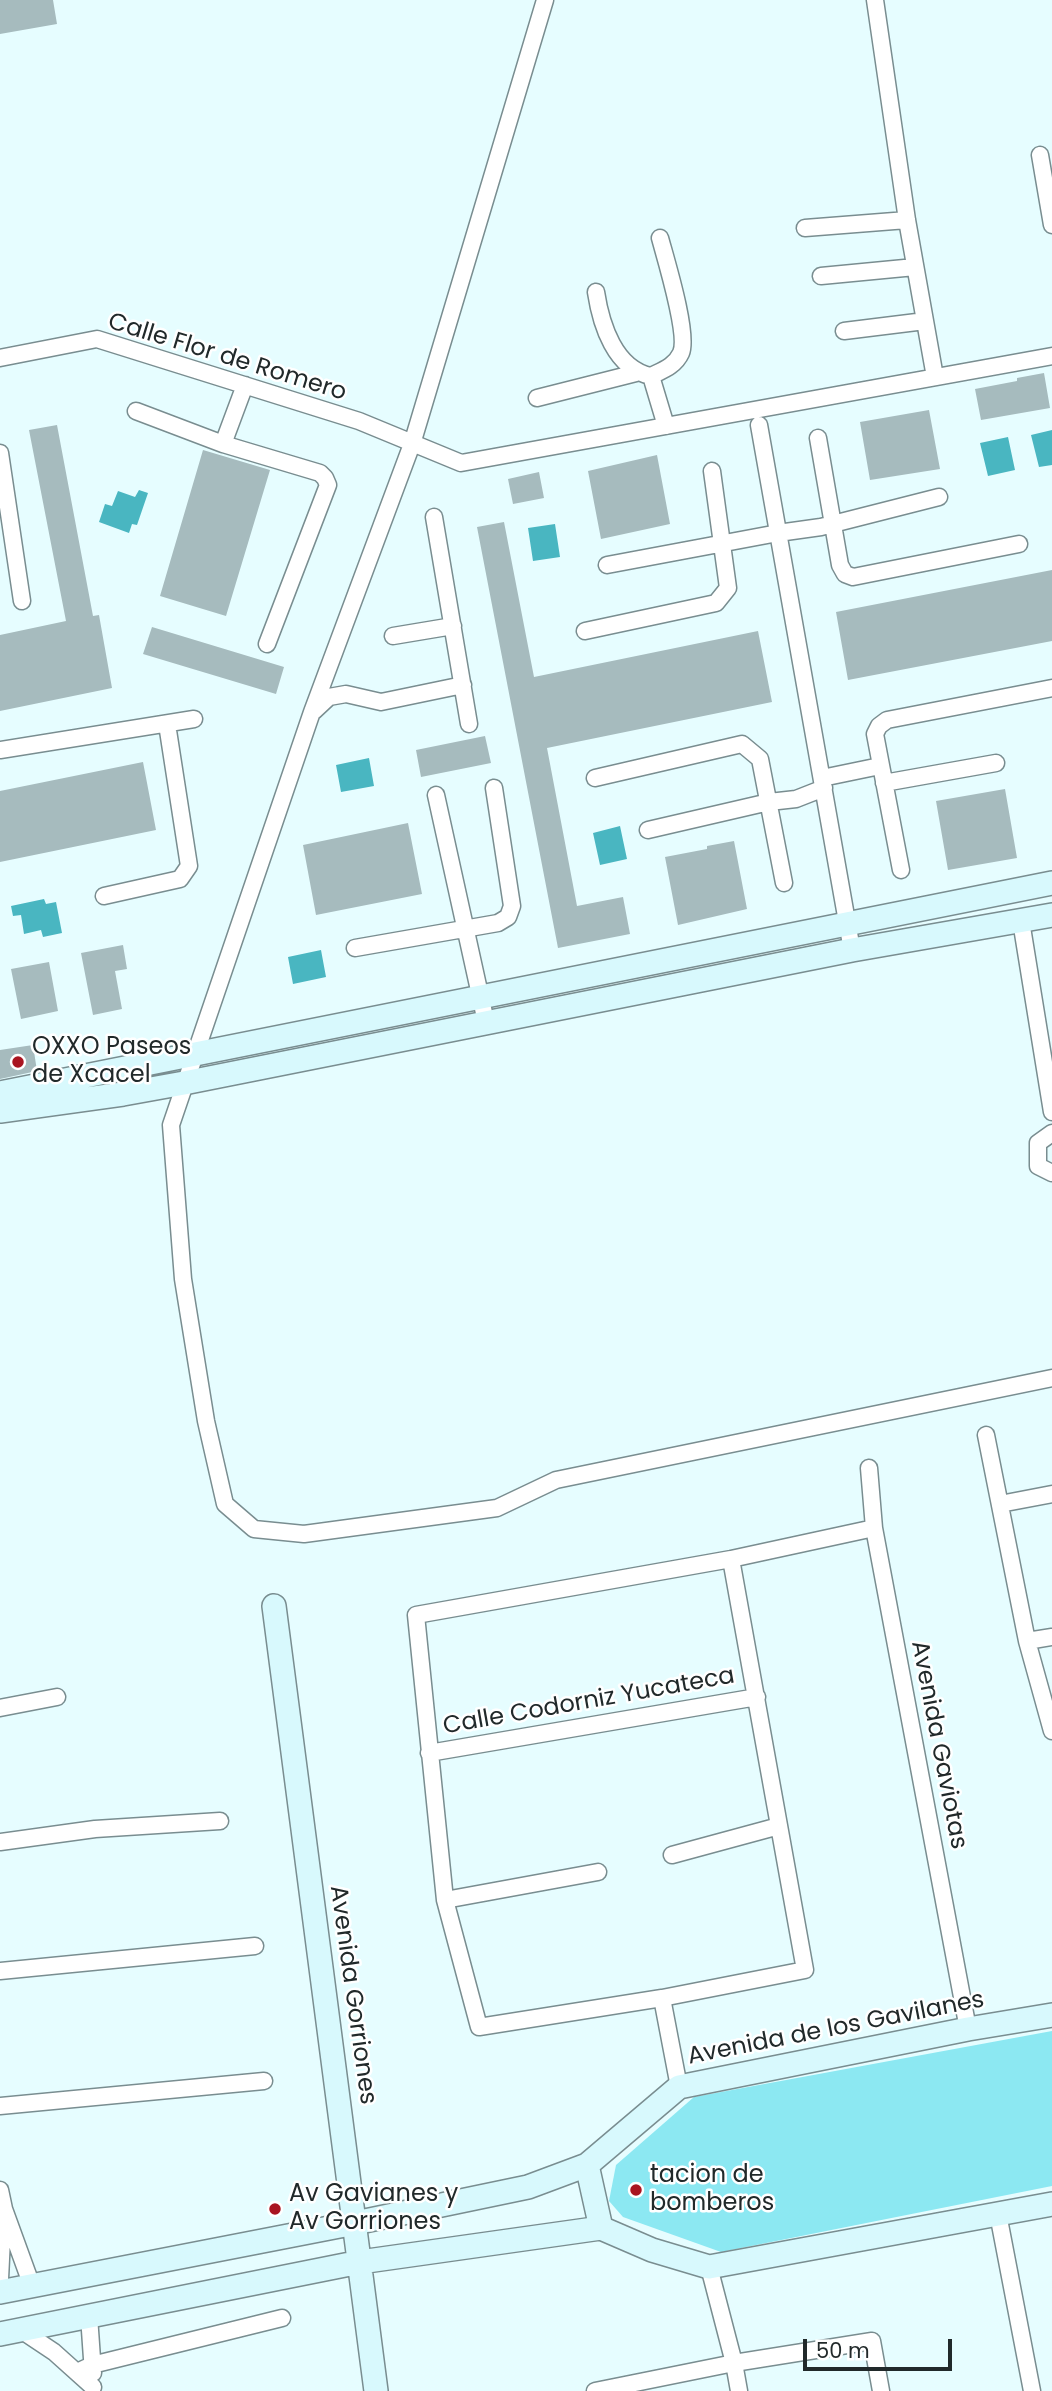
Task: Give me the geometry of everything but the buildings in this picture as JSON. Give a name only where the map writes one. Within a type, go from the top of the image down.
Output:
[{"type":"main road","points":[[0,1093],[1052,883]]},
{"type":"main road","points":[[0,1111],[184,1083],[852,950],[1052,915]]},
{"type":"main road","name":"Avenida Gorriones","points":[[274,1606],[376,2391]]},
{"type":"main road","name":"Avenida de los Gavilanes","points":[[0,2292],[528,2187],[587,2165],[679,2087],[968,2029],[1052,2015]]},
{"type":"main road","points":[[587,2165],[601,2228]]},
{"type":"main road","points":[[11,2332],[360,2262],[601,2228],[652,2250],[709,2267],[1052,2204]]},
{"type":"street","points":[[545,0],[412,444],[312,712],[171,1125],[183,1279],[206,1421],[225,1504],[254,1529],[304,1534],[497,1508],[556,1480],[1052,1378]]},
{"type":"street","points":[[875,0],[907,220],[935,377]]},
{"type":"street","points":[[1040,155],[1052,225]]},
{"type":"street","points":[[805,228],[907,220]]},
{"type":"street","points":[[537,398],[644,375],[672,366],[682,351],[681,326],[660,238]]},
{"type":"street","points":[[821,276],[915,267]]},
{"type":"street","points":[[596,292],[600,316],[612,346],[644,375],[666,426]]},
{"type":"street","points":[[844,331],[925,321]]},
{"type":"street","name":"Calle Flor de Romero","points":[[0,358],[97,339],[359,421],[461,463],[1052,356]]},
{"type":"street","points":[[223,444],[245,385]]},
{"type":"street","points":[[136,411],[223,444],[320,473],[326,478],[328,485],[267,644]]},
{"type":"street","points":[[759,425],[852,950]]},
{"type":"street","points":[[818,438],[840,565],[845,574],[853,577],[1019,544]]},
{"type":"street","points":[[0,453],[2,486],[22,601]]},
{"type":"street","points":[[584,631],[716,603],[728,588],[712,471]]},
{"type":"street","points":[[607,565],[821,527],[939,497]]},
{"type":"street","points":[[434,517],[469,724]]},
{"type":"street","points":[[393,636],[453,626]]},
{"type":"street","points":[[312,712],[328,697],[346,695],[382,702],[463,685]]},
{"type":"street","points":[[901,870],[875,734],[879,726],[887,720],[1052,688]]},
{"type":"street","points":[[0,750],[194,719]]},
{"type":"street","points":[[104,896],[180,879],[189,866],[167,724]]},
{"type":"street","points":[[594,778],[742,744],[761,759],[784,883]]},
{"type":"street","points":[[884,783],[996,763]]},
{"type":"street","points":[[648,830],[769,802],[796,799],[823,783],[880,766]]},
{"type":"street","points":[[355,948],[498,923],[508,917],[512,906],[494,788]]},
{"type":"street","points":[[436,796],[486,1022]]},
{"type":"street","points":[[1021,920],[1048,1073],[1052,1112]]},
{"type":"street","points":[[1052,1133],[1038,1143],[1038,1166],[1052,1173]]},
{"type":"street","points":[[986,1436],[1027,1641],[1052,1731]]},
{"type":"street","name":"Avenida Gaviotas","points":[[869,1468],[874,1528],[968,2029]]},
{"type":"street","points":[[1000,1504],[1052,1494]]},
{"type":"street","name":"Calle Codorniz Yucateca","points":[[731,1559],[805,1970],[662,1998],[479,2027],[446,1900],[415,1615],[731,1559],[874,1528]]},
{"type":"street","points":[[1027,1641],[1052,1637]]},
{"type":"street","points":[[0,1708],[57,1697]]},
{"type":"street","name":"Calle Codorniz Yucateca","points":[[429,1753],[757,1697]]},
{"type":"street","points":[[0,1842],[95,1829],[220,1821]]},
{"type":"street","points":[[672,1856],[779,1826]]},
{"type":"street","points":[[446,1900],[598,1872]]},
{"type":"street","points":[[0,1971],[255,1946]]},
{"type":"street","points":[[662,1998],[679,2087]]},
{"type":"street","points":[[0,2106],[264,2081]]},
{"type":"street","points":[[0,2190],[32,2286]]},
{"type":"street","points":[[0,2279],[4,2208]]},
{"type":"street","points":[[998,2214],[1032,2391]]},
{"type":"street","points":[[709,2267],[739,2391]]},
{"type":"street","points":[[89,2316],[94,2389]]},
{"type":"street","points":[[77,2372],[92,2365],[282,2318]]},
{"type":"street","points":[[11,2332],[54,2352],[94,2389]]},
{"type":"street","points":[[597,2391],[734,2363],[872,2341],[881,2391]]},
{"type":"shaded area","points":[[1052,430],[1052,465],[1039,467],[1031,435]]},
{"type":"shaded area","points":[[1008,437],[1015,470],[988,476],[980,443]]},
{"type":"shaded area","points":[[139,490],[148,493],[137,525],[132,524],[129,533],[99,522],[105,504],[112,506],[118,491],[135,497]]},
{"type":"shaded area","points":[[555,524],[560,557],[533,561],[528,528]]},
{"type":"shaded area","points":[[369,758],[374,786],[341,792],[336,765]]},
{"type":"shaded area","points":[[620,826],[627,859],[600,865],[593,833]]},
{"type":"shaded area","points":[[44,899],[46,904],[56,902],[62,933],[43,937],[41,930],[24,934],[21,915],[13,916],[11,906]]},
{"type":"shaded area","points":[[321,950],[326,977],[293,984],[288,957]]},
{"type":"shaded area","points":[[1052,2031],[1052,2186],[721,2252],[623,2217],[609,2201],[616,2165],[694,2097]]},
{"type":"place","name":"OXXO Paseos de Xcacel","points":[[18,1062]]},
{"type":"place","name":"tacion de bomberos","points":[[636,2190]]},
{"type":"place","name":"Av Gavianes y Av Gorriones","points":[[275,2209]]}]
